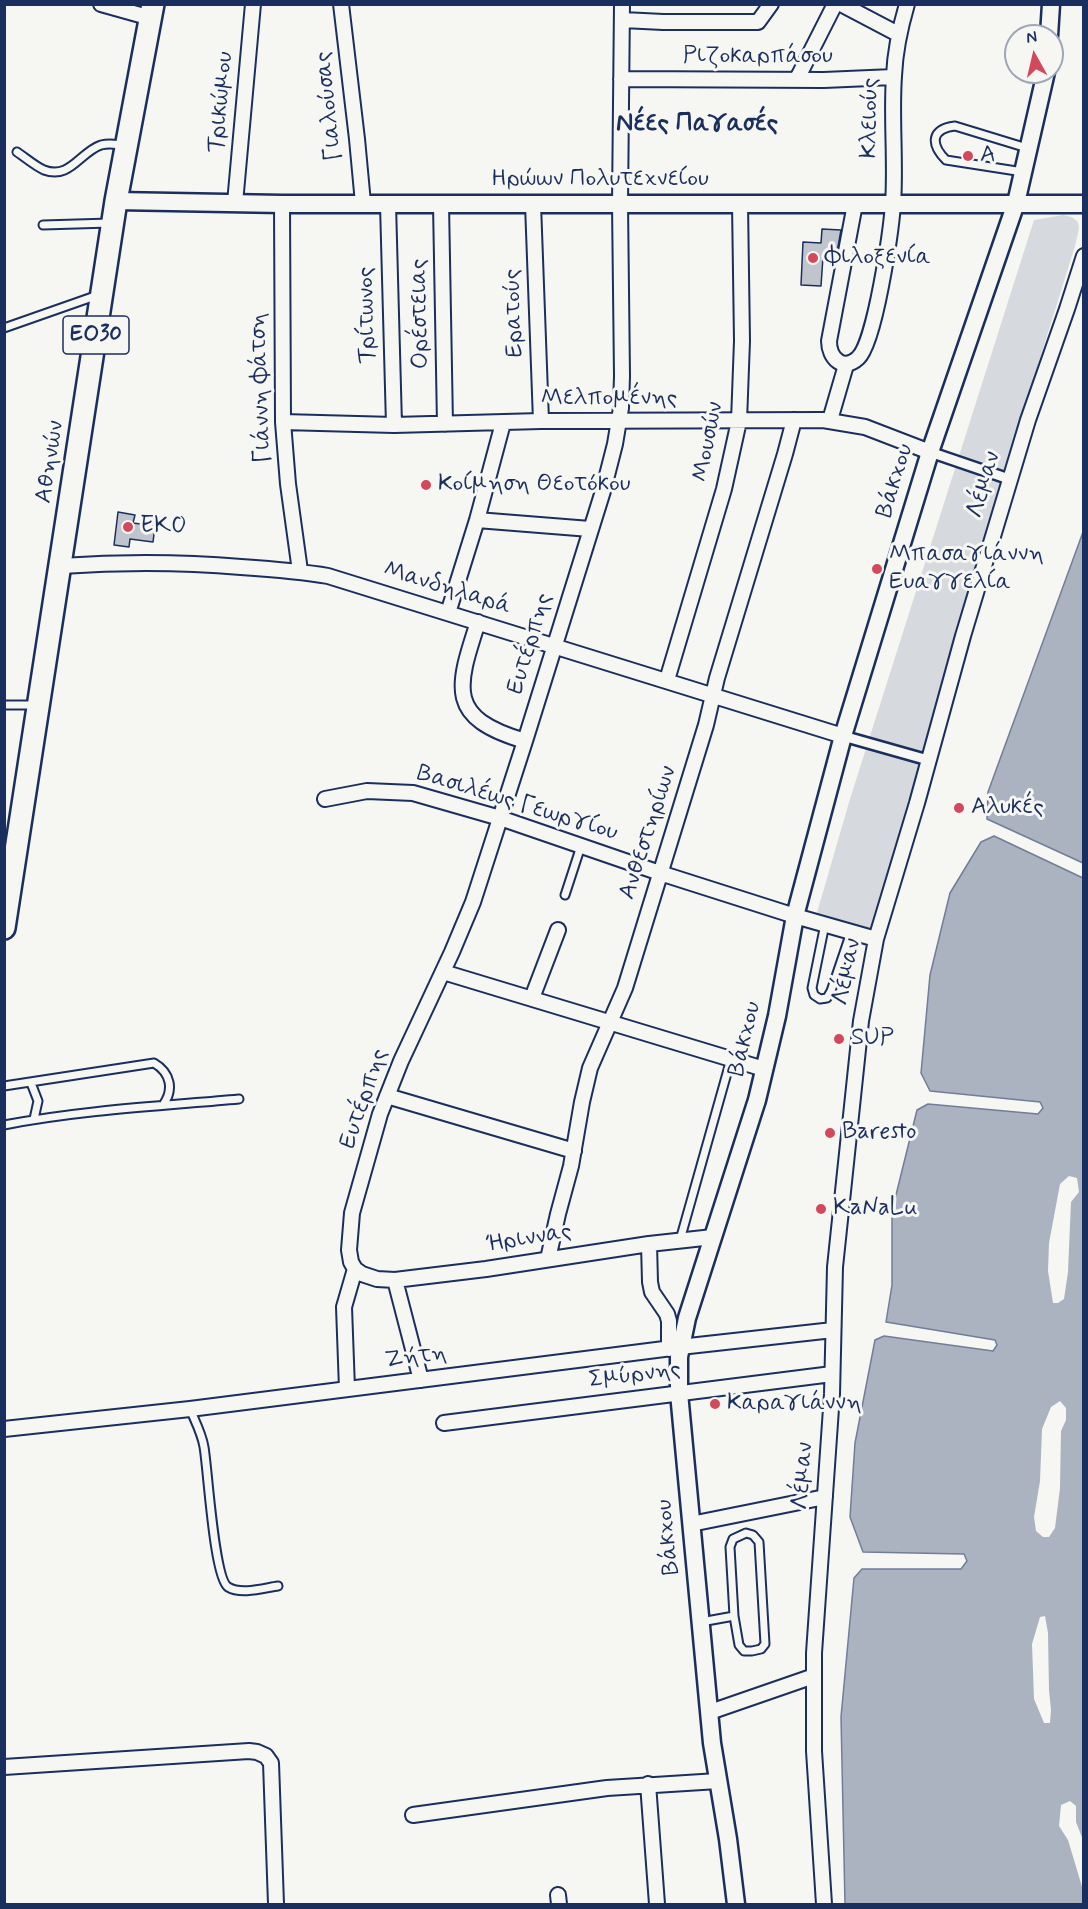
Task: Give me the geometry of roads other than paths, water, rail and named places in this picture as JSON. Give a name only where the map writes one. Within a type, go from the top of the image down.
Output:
[{"type":"main road","name":"Αθηνών","points":[[4,928],[116,201],[152,11]]},
{"type":"street","points":[[101,4],[152,11]]},
{"type":"street","name":"Τρικώμου","points":[[235,203],[253,4]]},
{"type":"street","name":"Γιαλούσας","points":[[341,4],[363,203]]},
{"type":"street","name":"Ευτέρπης","points":[[355,1269],[349,1250],[352,1213],[378,1120],[409,1042],[443,972],[472,902],[525,741],[607,475],[619,421],[622,376],[620,204],[622,4]]},
{"type":"street","points":[[623,20],[753,23],[762,19],[771,4]]},
{"type":"street","points":[[797,79],[835,4]]},
{"type":"street","points":[[841,4],[898,34]]},
{"type":"street","name":"Κλειούς","points":[[846,365],[855,360],[863,351],[872,327],[893,204],[894,77],[898,34],[907,4]]},
{"type":"street","points":[[1050,24],[1051,4]]},
{"type":"street","name":"Ριζοκαρπάσου","points":[[621,79],[894,77]]},
{"type":"street","name":"Βάκχου","points":[[736,1905],[712,1743],[674,1348],[687,1318],[757,1100],[777,1016],[795,916],[843,736],[930,452],[1016,203],[1043,84]]},
{"type":"street","name":"Ηρώων Πολυτεχνείου","points":[[116,201],[282,204],[1083,204]]},
{"type":"street","name":"Γιάννη Φάτση","points":[[282,204],[283,422],[288,484],[300,571]]},
{"type":"street","name":"Τρίτωνος","points":[[388,204],[394,425]]},
{"type":"street","name":"Ορέστειας","points":[[441,204],[445,424]]},
{"type":"street","name":"Ερατούς","points":[[533,204],[541,421]]},
{"type":"street","name":"Μουσών","points":[[667,680],[724,489],[739,421],[742,341],[740,204]]},
{"type":"street","points":[[830,420],[846,365],[833,357],[829,341],[855,204]]},
{"type":"street","name":"Λέμαν","points":[[824,1905],[813,1731],[816,1613],[825,1497],[841,1203],[861,1021],[876,939],[1009,479],[1083,256]]},
{"type":"street","name":"Ανθεστηρίων","points":[[548,1259],[574,1151],[590,1068],[625,988],[706,725],[712,695],[794,420]]},
{"type":"street","name":"Μελπομένης","points":[[283,422],[394,425],[541,421],[830,420],[865,427],[930,452]]},
{"type":"street","points":[[448,613],[477,520],[502,423]]},
{"type":"street","points":[[930,452],[1009,479]]},
{"type":"street","points":[[477,520],[590,529]]},
{"type":"street","name":"Μανδηλαρά","points":[[61,566],[149,562],[300,571],[341,580],[843,736]]},
{"type":"street","points":[[478,622],[464,666],[462,681],[467,704],[480,722],[487,727],[525,741]]},
{"type":"street","points":[[843,736],[928,760]]},
{"type":"street","name":"Βασιλέως Γεωργίου","points":[[325,799],[367,791],[404,791],[500,818],[660,873],[876,939]]},
{"type":"street","points":[[532,998],[558,930]]},
{"type":"street","points":[[443,972],[764,1069]]},
{"type":"street","points":[[387,1096],[574,1151]]},
{"type":"street","name":"Ήριννας","points":[[355,1269],[372,1278],[395,1280],[713,1237]]},
{"type":"street","points":[[649,1244],[652,1292],[667,1314],[674,1348]]},
{"type":"street","points":[[347,1389],[344,1307],[355,1269]]},
{"type":"street","points":[[395,1280],[421,1380]]},
{"type":"street","name":"Ζήτη","points":[[4,1428],[190,1408],[833,1330]]},
{"type":"street","name":"Σμύρνης","points":[[444,1423],[832,1374]]},
{"type":"street","points":[[691,1524],[825,1497]]},
{"type":"street","points":[[710,1712],[814,1676]]},
{"type":"street","points":[[4,1767],[220,1752],[257,1752],[266,1756],[271,1763],[276,1905]]},
{"type":"street","points":[[413,1815],[608,1788],[718,1781]]},
{"type":"street","points":[[648,1784],[657,1905]]},
{"type":"lane","points":[[1024,172],[946,160],[937,152],[935,143],[937,133],[944,128],[955,126],[1029,149]]},
{"type":"lane","points":[[17,152],[46,171],[57,172],[68,170],[87,153],[102,145],[127,146]]},
{"type":"lane","points":[[43,225],[113,223]]},
{"type":"lane","points":[[4,328],[102,293]]},
{"type":"lane","points":[[4,705],[39,705]]},
{"type":"lane","points":[[565,895],[581,846]]},
{"type":"lane","points":[[825,924],[812,988],[814,995],[820,999],[827,998],[831,992],[851,932]]},
{"type":"lane","points":[[680,1240],[731,1059]]},
{"type":"lane","points":[[4,1086],[154,1063],[164,1070],[169,1080],[170,1094],[163,1105]]},
{"type":"lane","points":[[31,1083],[38,1101],[34,1119]]},
{"type":"lane","points":[[4,1125],[34,1119],[239,1099]]},
{"type":"lane","points":[[190,1408],[204,1445],[216,1552],[222,1580],[234,1589],[278,1587]]},
{"type":"lane","points":[[746,1533],[753,1535],[759,1542],[765,1644],[761,1649],[752,1652],[744,1651],[739,1645],[734,1616],[730,1546],[733,1539],[746,1533]]},
{"type":"lane","points":[[701,1622],[734,1616]]},
{"type":"place","name":"Α","points":[[968,156]]},
{"type":"place","name":"Φιλοξενία","points":[[813,258]]},
{"type":"place","name":"Κοίμηση Θεοτόκου","points":[[426,485]]},
{"type":"place","name":"EKO","points":[[128,527]]},
{"type":"place","name":"Μπασαγιάννη Ευαγγελία","points":[[877,569]]},
{"type":"place","name":"Αλυκές","points":[[959,808]]},
{"type":"place","name":"SUP","points":[[839,1039]]},
{"type":"place","name":"Baresto","points":[[830,1133]]},
{"type":"place","name":"KaNaLu","points":[[821,1209]]},
{"type":"place","name":"Καραγιάννη","points":[[715,1404]]},
{"type":"district","name":"Νέες Παγασές","points":[[697,125]]}]
